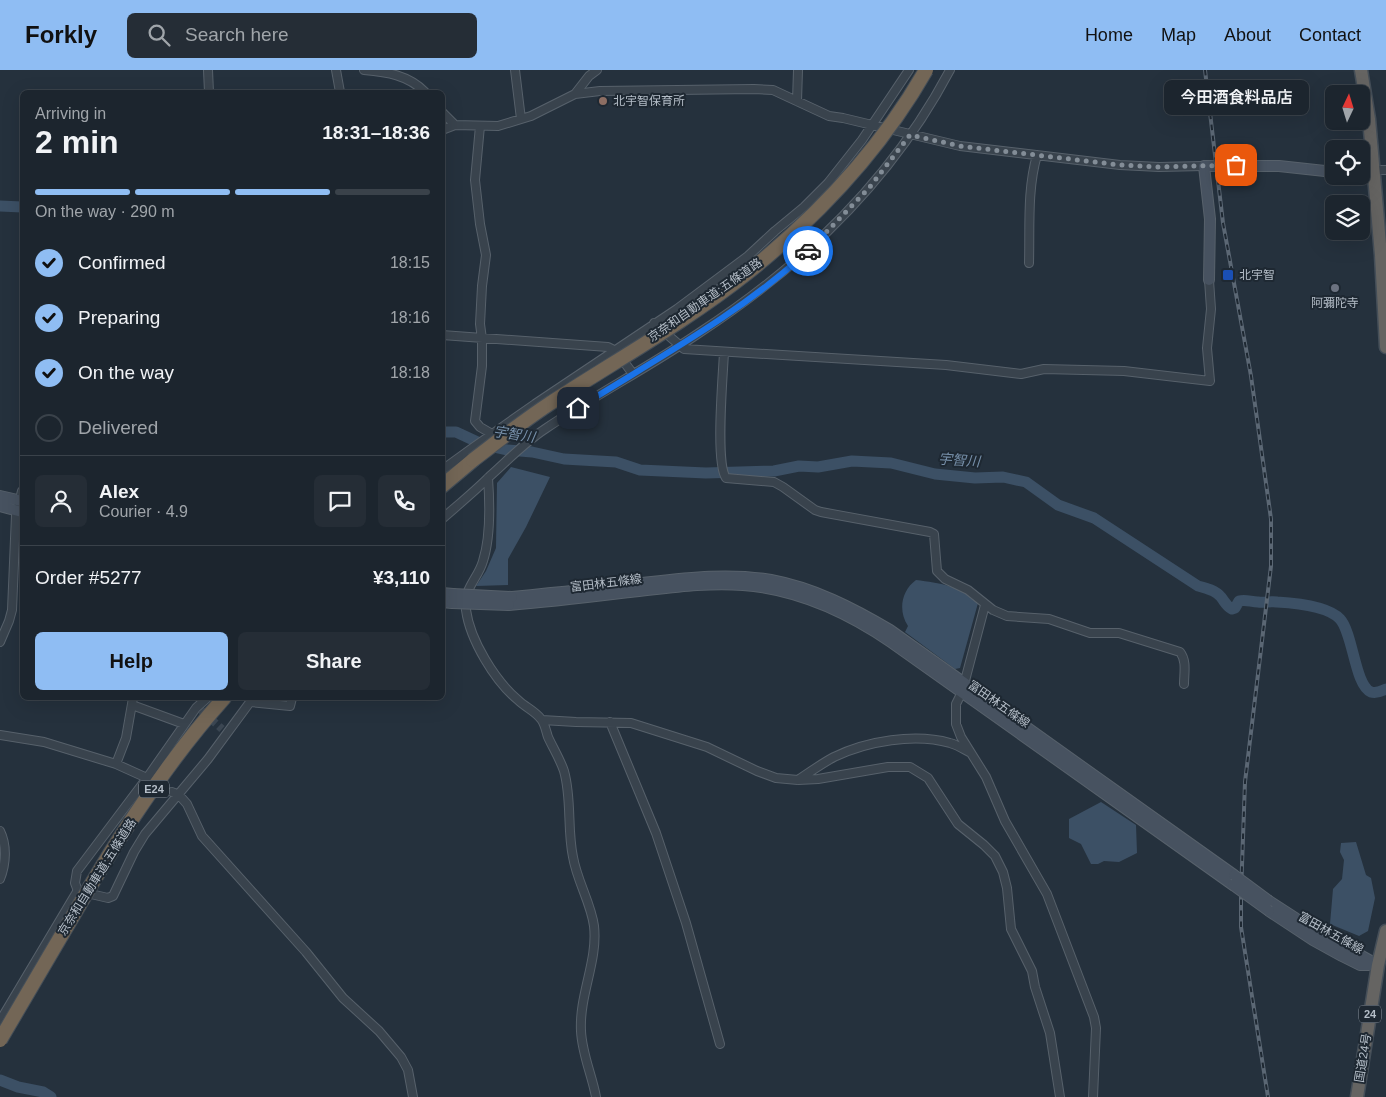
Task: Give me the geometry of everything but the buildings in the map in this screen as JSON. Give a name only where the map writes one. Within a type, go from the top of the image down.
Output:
[{"type":"highway","name":"京奈和自動車道;五條道路","points":[[445,483],[472,454],[706,302],[746,274],[785,241],[818,211],[848,179],[898,114],[926,70]]},
{"type":"highway","points":[[1361,70],[1368,107],[1367,140]]},
{"type":"highway","points":[[1369,185],[1381,255],[1386,347]]},
{"type":"highway","name":"京奈和自動車道;五條道路","points":[[0,1040],[113,847],[170,764],[222,700]]},
{"type":"highway","name":"国道24号","points":[[1357,1097],[1378,965],[1386,931]]},
{"type":"main road","points":[[1209,280],[1210,218],[1204,166],[1280,166],[1325,171]]},
{"type":"main road","points":[[0,496],[20,507]]},
{"type":"main road","points":[[0,506],[20,507]]},
{"type":"main road","name":"富田林五條線","points":[[448,598],[551,602],[712,584],[745,585],[798,596],[852,618],[963,687],[1234,880],[1313,940],[1360,964],[1378,965]]},
{"type":"street","points":[[208,70],[209,90]]},
{"type":"street","points":[[336,70],[340,90]]},
{"type":"street","points":[[364,70],[404,77],[422,90]]},
{"type":"street","points":[[515,70],[521,119]]},
{"type":"street","points":[[575,94],[589,76],[598,70]]},
{"type":"street","points":[[797,100],[798,70]]},
{"type":"street","points":[[445,468],[472,454],[492,434],[616,351],[748,256],[804,207],[846,160],[888,103],[909,70]]},
{"type":"street","points":[[445,516],[544,429],[739,306],[795,263],[869,188],[910,135],[949,72]]},
{"type":"street","points":[[445,129],[455,125],[498,126],[531,116],[575,94],[600,91],[754,89],[773,90],[829,116],[960,146],[1120,165],[1204,166]]},
{"type":"street","points":[[445,115],[455,125]]},
{"type":"street","points":[[480,126],[475,180],[486,255],[480,324],[482,338],[481,382],[475,421],[480,427],[492,434]]},
{"type":"street","points":[[1029,263],[1031,186],[1032,173],[1037,156]]},
{"type":"street","points":[[1370,170],[1386,170]]},
{"type":"street","points":[[654,323],[684,350],[946,365],[1021,374],[1044,368],[1124,371],[1210,381],[1207,348],[1211,309],[1209,280]]},
{"type":"street","points":[[445,335],[608,347],[616,351],[632,374]]},
{"type":"street","points":[[724,352],[721,449],[722,467],[726,478],[774,482],[815,510],[821,512],[930,532],[934,534],[937,571],[945,579],[968,590],[993,610],[1007,616],[1049,618],[1090,633],[1119,633],[1180,652],[1183,656],[1184,684]]},
{"type":"street","points":[[535,404],[544,429]]},
{"type":"street","points":[[488,478],[488,535],[483,562],[467,592],[466,609],[477,642],[492,671],[518,701],[542,720],[563,769],[569,792],[570,839],[573,857],[594,927],[592,962],[582,1010],[581,1031],[596,1097]]},
{"type":"street","points":[[0,642],[12,610],[20,507]]},
{"type":"street","points":[[985,604],[963,687],[956,704],[956,724],[961,737],[986,777],[1005,821],[1047,894],[1094,1017],[1096,1028],[1093,1097]]},
{"type":"street","points":[[78,891],[75,884],[77,871],[147,778],[184,724],[199,709],[205,700]]},
{"type":"street","points":[[78,891],[108,898],[114,896],[134,852],[145,834],[225,730],[251,700],[290,706],[292,700]]},
{"type":"street","points":[[116,764],[126,738],[132,701],[184,724]]},
{"type":"street","points":[[542,720],[631,723],[698,744],[757,772],[776,778],[818,779],[888,767],[910,767],[928,778],[958,824],[995,856],[1002,872],[1007,888],[1011,929],[1032,971],[1035,987],[1050,1033],[1060,1097]]},
{"type":"street","points":[[610,722],[656,833],[686,923],[720,1044]]},
{"type":"street","points":[[0,735],[44,742],[116,764],[147,778]]},
{"type":"street","points":[[798,780],[836,756],[874,743],[893,740],[936,740],[952,744],[971,753]]},
{"type":"street","points":[[176,793],[187,804],[202,836],[306,952],[343,998],[379,1031],[401,1057],[408,1070],[413,1097]]},
{"type":"street","points":[[0,831],[4,840],[4,869],[0,879]]},
{"type":"street","points":[[0,1022],[32,965],[78,891]]},
{"type":"water","points":[[511,467],[550,477],[508,559],[508,585],[476,586],[486,571],[496,548],[497,483]]},
{"type":"water","points":[[916,580],[957,589],[978,603],[960,668],[955,669],[905,632],[908,626],[902,608],[904,595]]},
{"type":"water","points":[[1101,802],[1136,825],[1137,853],[1119,862],[1104,861],[1098,864],[1091,864],[1081,844],[1069,838],[1069,819]]},
{"type":"water","points":[[1356,842],[1366,875],[1371,878],[1375,898],[1368,931],[1359,936],[1330,924],[1333,889],[1342,879],[1344,860],[1340,852],[1341,843]]},
{"type":"waterway","name":"宇智川","points":[[0,206],[20,207]]},
{"type":"waterway","name":"宇智川","points":[[445,432],[456,432],[484,445],[507,450],[532,452],[564,459],[616,462],[640,470],[706,473],[774,471],[799,466],[818,467],[852,461],[891,463],[935,474],[975,478],[1003,477],[1026,482],[1058,505],[1094,518],[1198,586],[1216,593],[1232,609],[1235,608],[1239,601],[1246,600],[1310,606],[1335,615],[1340,619],[1348,635],[1361,680],[1366,688],[1375,693],[1386,689]]},
{"type":"waterway","points":[[0,1080],[18,1087],[43,1092],[51,1097]]},
{"type":"tunnel","points":[[201,710],[222,729]]},
{"type":"railway","points":[[1205,70],[1223,223],[1251,376],[1271,519],[1271,566],[1245,782],[1241,893],[1241,927],[1268,1097]]},
{"type":"way so far","points":[[808,251],[869,188],[910,135],[960,146],[1120,165],[1160,167],[1236,165]]},
{"type":"place","name":"北宇智保育所","points":[[603,101]]},
{"type":"place","name":"今田酒食料品店","points":[[1236,165]]},
{"type":"place","name":"北宇智","points":[[1228,275]]},
{"type":"place","name":"阿彌陀寺","points":[[1335,288]]},
{"type":"route","points":[[578,408],[701,332],[745,302],[780,276],[808,251]]}]
